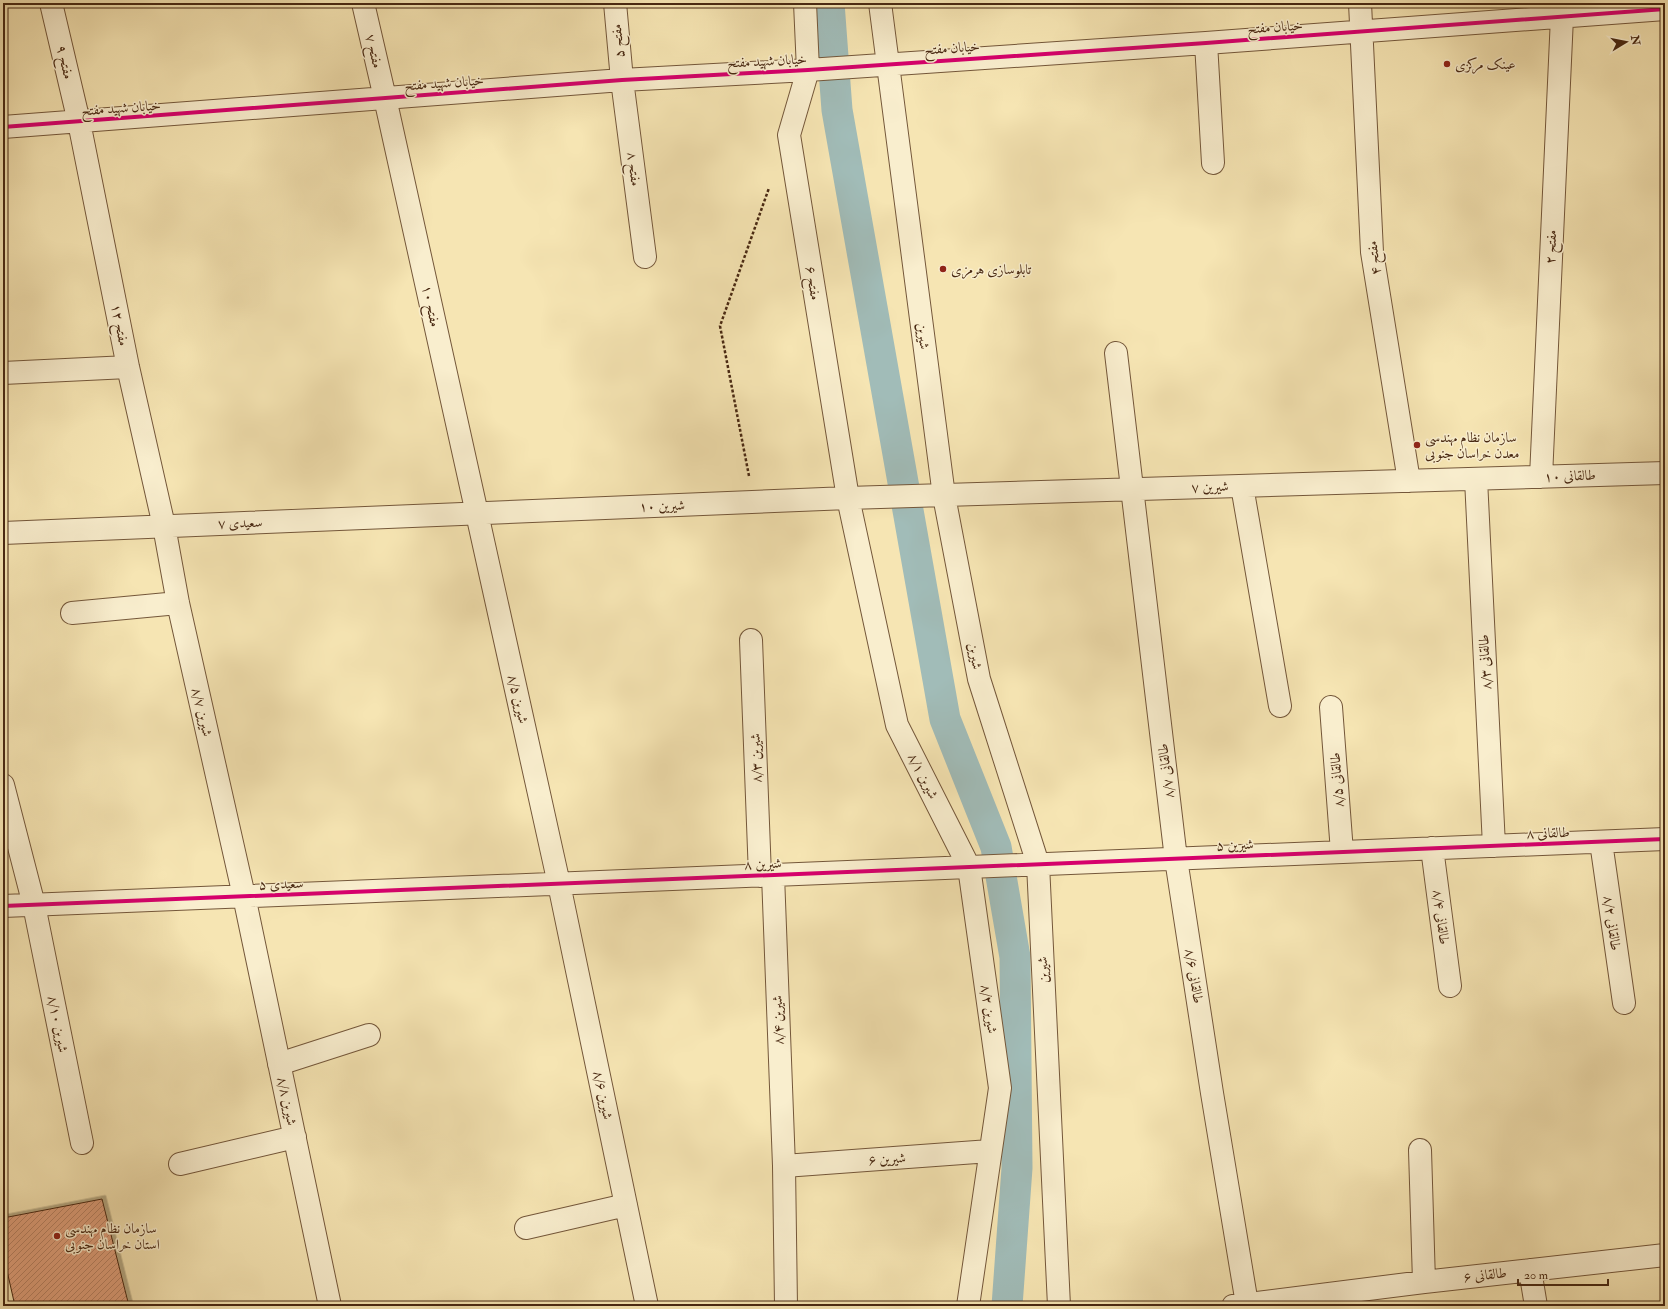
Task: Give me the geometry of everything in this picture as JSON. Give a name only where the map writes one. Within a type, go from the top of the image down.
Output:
[{"type":"street","name":"مفتح ۹","points":[[51,3],[79,122]]},
{"type":"street","name":"مفتح ۷","points":[[363,3],[386,98]]},
{"type":"street","name":"مفتح ۵","points":[[615,3],[622,80]]},
{"type":"street","name":"مفتح ۶","points":[[806,3],[808,70],[789,135],[848,498],[888,682]]},
{"type":"street","name":"شیرین","points":[[880,3],[886,64],[944,496],[979,680],[1038,864],[1059,1306]]},
{"type":"street","name":"مفتح ۴","points":[[1360,3],[1372,252],[1409,481]]},
{"type":"street","name":"خیابان مفتح","points":[[886,64],[1361,32],[1537,11],[1562,17],[1665,9]]},
{"type":"street","name":"مفتح ۲","points":[[1541,477],[1562,17]]},
{"type":"street","points":[[1206,43],[1213,163]]},
{"type":"street","name":"خیابان شهید مفتح","points":[[3,127],[622,80],[808,70],[886,64]]},
{"type":"street","name":"مفتح ۸","points":[[622,80],[645,257]]},
{"type":"street","name":"مفتح ۱۰","points":[[386,98],[477,513]]},
{"type":"street","name":"مفتح ۱۲","points":[[79,122],[128,367],[164,526]]},
{"type":"street","name":"طالقانی ۸/۷","points":[[1116,353],[1176,859]]},
{"type":"street","points":[[3,373],[128,367]]},
{"type":"street","name":"طالقانی ۱۰","points":[[1476,479],[1665,473]]},
{"type":"street","name":"شیرین ۷","points":[[848,498],[1476,479]]},
{"type":"street","name":"طالقانی ۸/۳","points":[[1476,479],[1494,846]]},
{"type":"street","points":[[1242,486],[1280,706]]},
{"type":"street","name":"شیرین ۱۰","points":[[477,513],[848,498]]},
{"type":"street","name":"سعیدی ۷","points":[[3,533],[477,513]]},
{"type":"street","name":"شیرین ۸/۵","points":[[477,513],[559,884]]},
{"type":"street","name":"شیرین ۸/۷","points":[[164,526],[178,603],[244,896]]},
{"type":"street","points":[[72,613],[178,603]]},
{"type":"street","name":"شیرین ۸/۳","points":[[751,640],[766,875]]},
{"type":"street","name":"شیرین ۸/۱","points":[[888,682],[897,725],[969,867]]},
{"type":"street","name":"طالقانی ۸/۵","points":[[1331,707],[1342,852]]},
{"type":"street","name":"شیرین ۸/۱۰","points":[[3,785],[34,905],[82,1144]]},
{"type":"street","name":"طالقانی ۸","points":[[1432,848],[1665,839]]},
{"type":"street","name":"طالقانی ۸/۲","points":[[1601,842],[1624,1004]]},
{"type":"street","name":"شیرین ۵","points":[[1038,864],[1432,848]]},
{"type":"street","name":"طالقانی ۸/۴","points":[[1432,848],[1450,986]]},
{"type":"street","name":"طالقانی ۸/۶","points":[[1176,859],[1212,1093],[1240,1305]]},
{"type":"street","name":"شیرین ۸","points":[[559,884],[1038,864]]},
{"type":"street","name":"شیرین ۸/۲","points":[[968,1306],[1000,1088],[969,867]]},
{"type":"street","name":"شیرین ۸/۴","points":[[766,875],[784,1166],[786,1306]]},
{"type":"street","name":"سعیدی ۵","points":[[3,906],[559,884]]},
{"type":"street","name":"شیرین ۸/۶","points":[[559,884],[647,1306]]},
{"type":"street","name":"شیرین ۸/۸","points":[[244,896],[330,1306]]},
{"type":"street","points":[[279,1064],[369,1035]]},
{"type":"street","points":[[180,1164],[295,1138]]},
{"type":"street","points":[[1420,1150],[1424,1282]]},
{"type":"street","name":"شیرین ۶","points":[[784,1166],[990,1152]]},
{"type":"street","points":[[526,1228],[626,1204]]},
{"type":"street","name":"طالقانی ۶","points":[[1240,1305],[1382,1297],[1424,1282],[1665,1255]]},
{"type":"street","points":[[1530,1270],[1536,1306]]},
{"type":"path","points":[[754,502],[720,326],[770,186]]},
{"type":"building","name":"سازمان نظام مهندسی استان خراسان جنوبی","points":[[102,1199],[129,1306],[15,1306],[3,1253],[3,1218]]},
{"type":"waterway","points":[[829,3],[837,110],[945,719],[996,847],[1015,957],[1017,1168],[1007,1306]]},
{"type":"cycle path","points":[[3,127],[622,80],[808,70],[1206,43],[1665,9]]},
{"type":"cycle path","points":[[3,906],[1665,839]]},
{"type":"place","name":"عینک مرکزی","points":[[1447,64]]},
{"type":"place","name":"تابلوسازی هرمزی","points":[[943,269]]},
{"type":"place","name":"سازمان نظام مهندسی معدن خراسان جنوبی","points":[[1417,445]]},
{"type":"place","name":"سازمان نظام مهندسی استان خراسان جنوبی","points":[[57,1236]]}]
